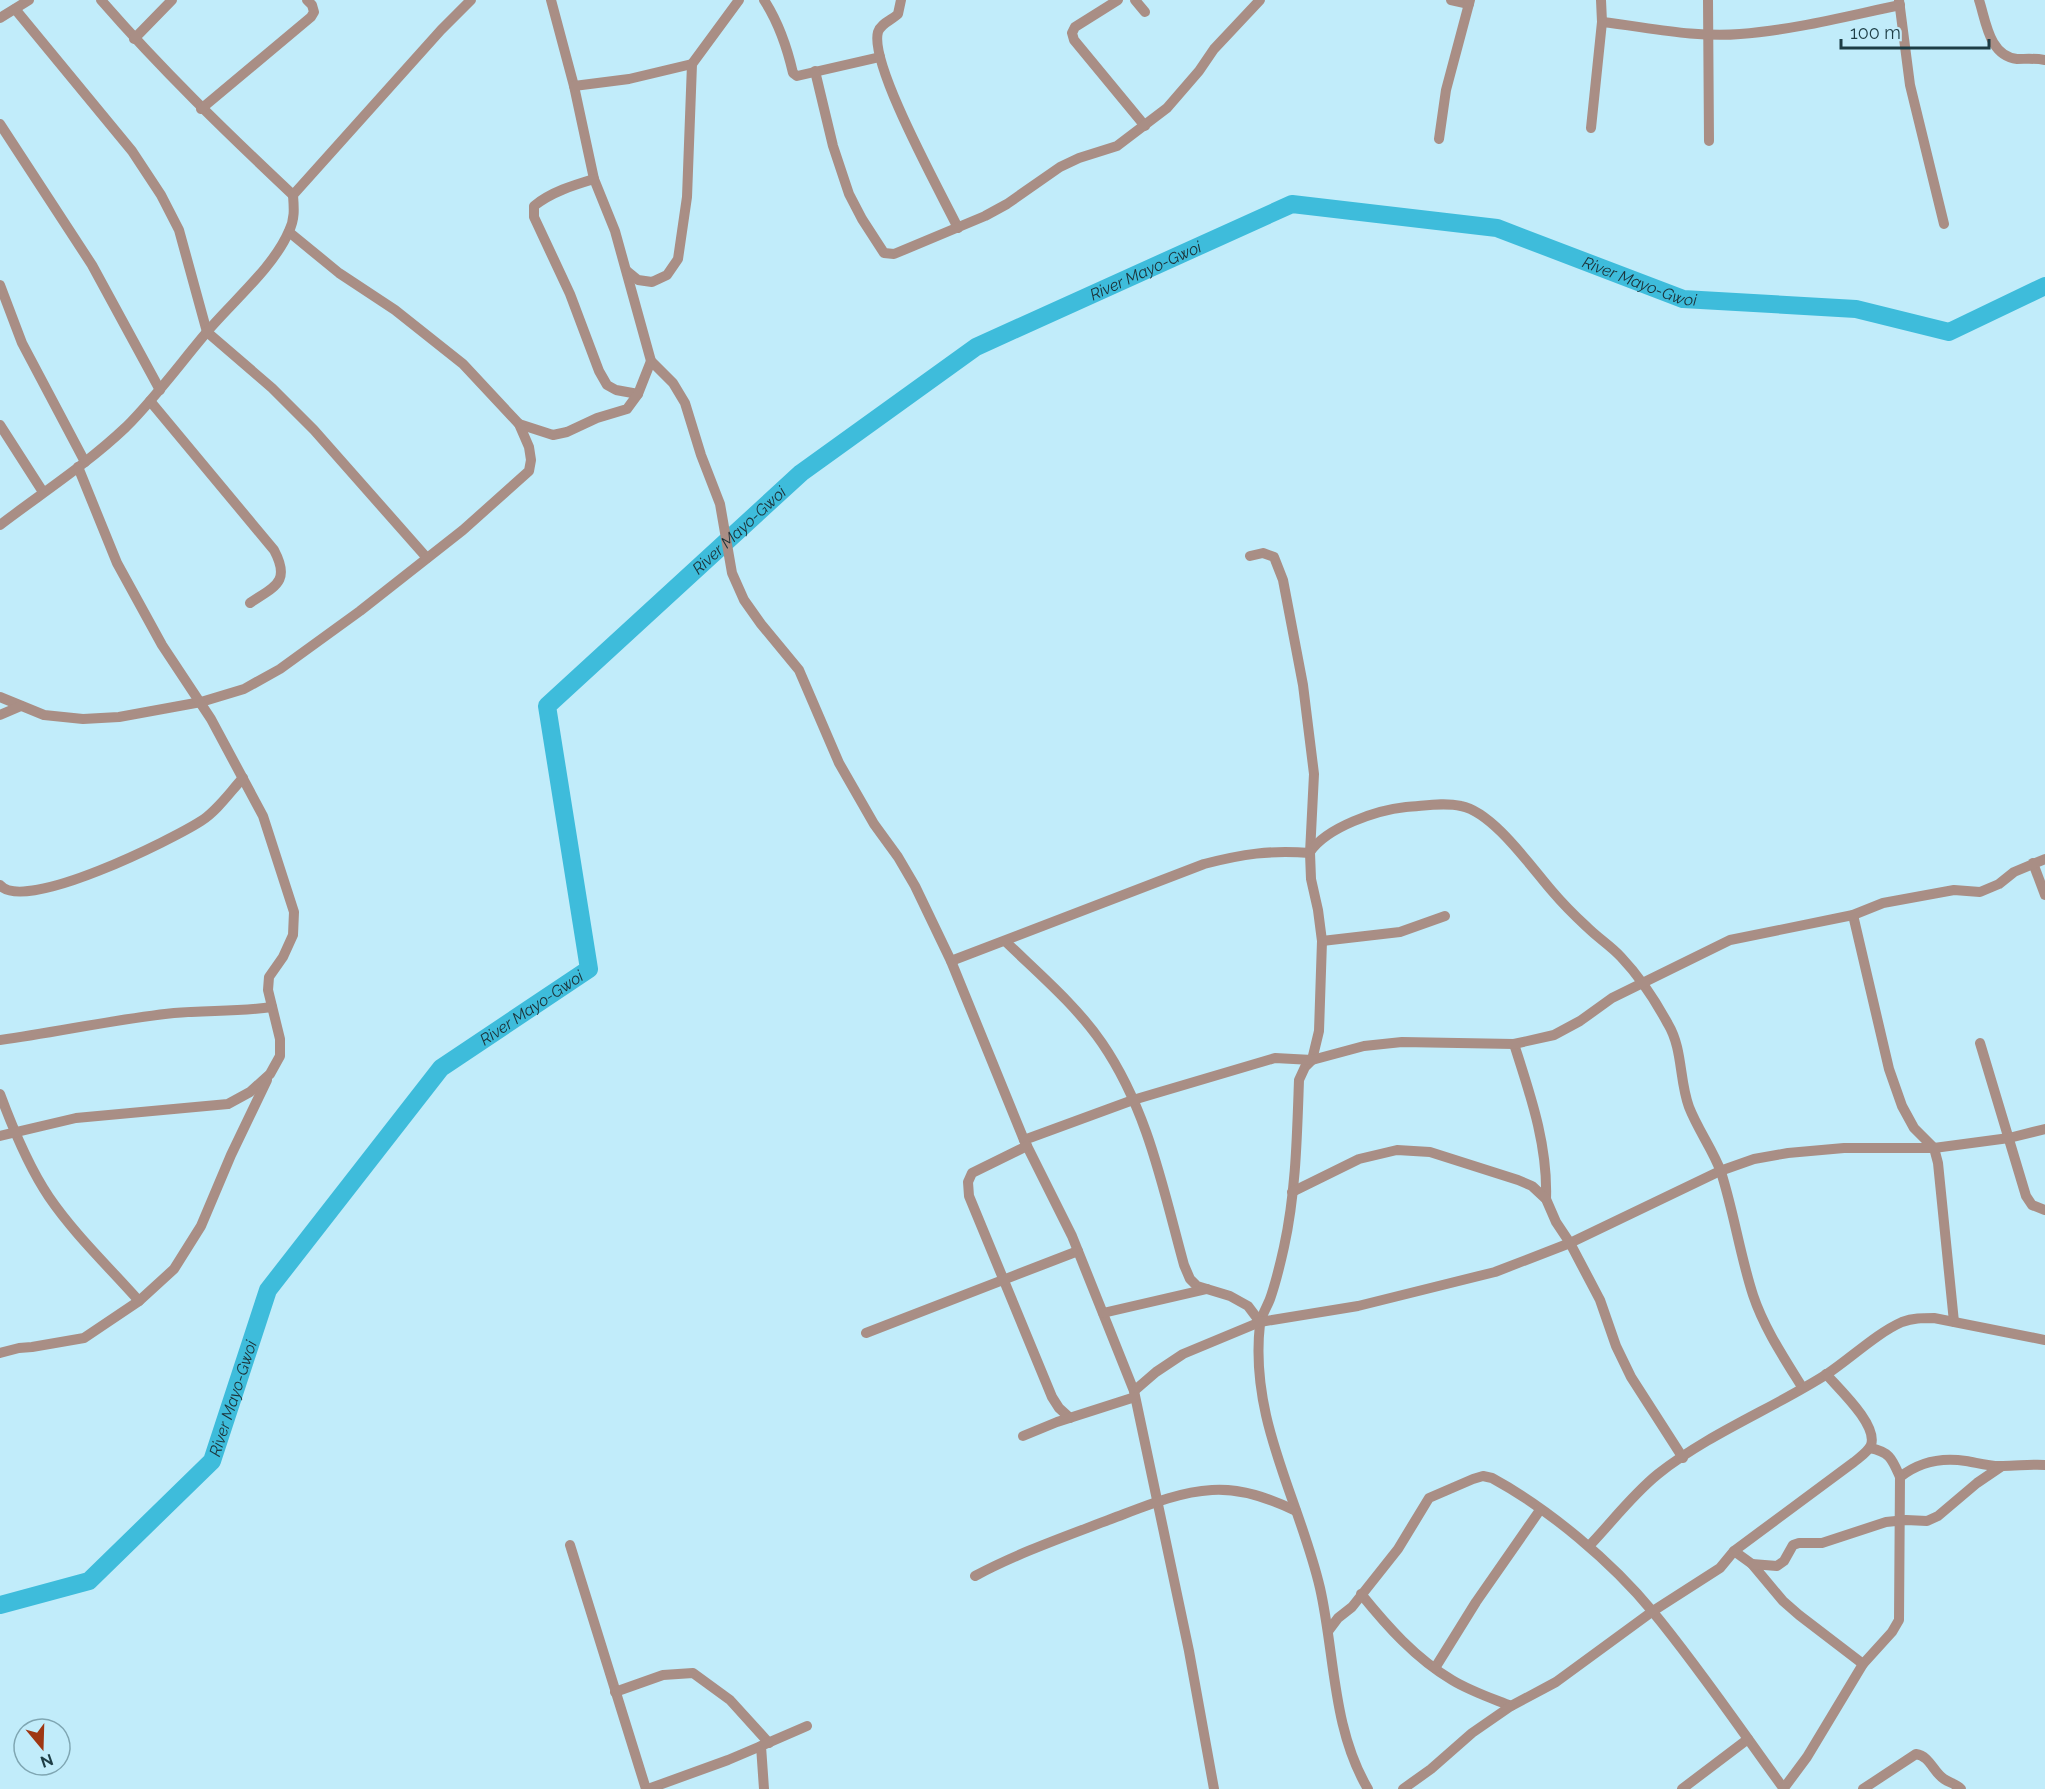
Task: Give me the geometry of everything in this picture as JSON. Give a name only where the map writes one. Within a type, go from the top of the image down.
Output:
[{"type":"street","points":[[0,18],[29,0]]},
{"type":"street","points":[[0,525],[82,465],[150,401],[207,332],[266,267],[289,232],[295,214],[293,195],[201,109],[100,0]]},
{"type":"street","points":[[134,39],[172,0]]},
{"type":"street","points":[[201,109],[311,17],[314,12],[307,0]]},
{"type":"street","points":[[293,195],[441,30],[471,0]]},
{"type":"street","points":[[551,0],[574,86],[594,179],[615,231],[651,361],[672,383],[685,403],[700,455],[720,504],[732,573],[744,600],[800,670],[839,763],[874,824],[898,856],[951,962],[1025,1143],[1078,1251],[1135,1394],[1159,1502],[1214,1789]]},
{"type":"street","points":[[627,272],[638,280],[652,282],[667,275],[678,259],[687,198],[692,64],[739,0]]},
{"type":"street","points":[[764,0],[775,17],[786,44],[793,73],[796,76],[880,57]]},
{"type":"street","points":[[901,0],[898,14],[881,26],[877,34],[880,57],[903,117],[958,228]]},
{"type":"street","points":[[1118,0],[1075,27],[1072,33],[1074,40],[1144,126]]},
{"type":"street","points":[[1135,0],[1145,12]]},
{"type":"street","points":[[815,71],[833,146],[849,194],[884,253],[894,254],[958,228],[1007,204],[1060,167],[1079,158],[1117,146],[1167,108],[1199,71],[1214,49],[1260,0]]},
{"type":"street","points":[[1438,139],[1446,90],[1469,2],[1451,0]]},
{"type":"street","points":[[1591,128],[1602,22],[1601,0]]},
{"type":"street","points":[[1708,0],[1709,141]]},
{"type":"street","points":[[1979,0],[1994,45],[2004,56],[2016,59],[2045,60]]},
{"type":"street","points":[[1602,22],[1708,35],[1739,34],[1780,30],[1899,2],[1910,85],[1944,224]]},
{"type":"street","points":[[15,9],[132,151],[161,195],[179,230],[207,332],[272,388],[314,430],[427,558]]},
{"type":"street","points":[[574,86],[629,79],[692,64]]},
{"type":"street","points":[[0,124],[92,266],[160,390]]},
{"type":"street","points":[[594,179],[540,201],[534,206],[534,217],[570,294],[599,371],[608,385],[616,390],[638,394]]},
{"type":"street","points":[[0,698],[44,716],[83,719],[119,717],[201,702],[244,689],[280,669],[427,558],[463,530],[529,471],[531,460],[529,447],[519,424],[463,364],[395,310],[339,273],[289,232]]},
{"type":"street","points":[[0,285],[22,343],[82,465],[117,563],[162,645],[201,702],[263,816],[294,912],[293,935],[283,957],[269,977],[268,990],[280,1039],[280,1056],[231,1155],[201,1226],[174,1269],[139,1301],[84,1338],[19,1347],[0,1353]]},
{"type":"street","points":[[519,424],[553,435],[567,432],[597,418],[627,409],[638,394],[651,361]]},
{"type":"street","points":[[150,401],[274,550],[282,566],[281,577],[277,584],[250,603]]},
{"type":"street","points":[[0,425],[43,492]]},
{"type":"street","points":[[1250,556],[1263,553],[1274,557],[1283,580],[1304,685],[1314,774],[1311,879],[1322,941],[1319,1031],[1312,1060],[1305,1067],[1299,1080],[1296,1169],[1285,1244],[1277,1279],[1260,1322],[1261,1395],[1269,1431],[1312,1558],[1329,1630],[1339,1708],[1348,1742],[1360,1775],[1368,1789]]},
{"type":"street","points":[[0,715],[21,706]]},
{"type":"street","points":[[0,885],[3,889],[23,891],[64,884],[106,869],[202,820],[243,778]]},
{"type":"street","points":[[1310,852],[1316,843],[1348,823],[1401,808],[1436,804],[1462,806],[1486,818],[1507,838],[1553,893],[1620,956],[1643,984],[1670,1026],[1680,1058],[1682,1082],[1688,1106],[1720,1171],[1740,1254],[1754,1298],[1775,1343],[1803,1387]]},
{"type":"street","points":[[951,962],[1204,864],[1234,856],[1274,851],[1310,852]]},
{"type":"street","points":[[1070,1418],[1059,1408],[1052,1396],[969,1196],[968,1182],[972,1173],[982,1167],[1025,1143],[1133,1100],[1275,1058],[1312,1060],[1364,1046],[1402,1042],[1514,1044],[1554,1035],[1580,1021],[1612,998],[1730,940],[1853,915],[1883,903],[1902,899],[1954,890],[1980,892],[1999,884],[2014,872],[2045,859]]},
{"type":"street","points":[[2033,863],[2045,896]]},
{"type":"street","points":[[1853,915],[1889,1069],[1902,1106],[1914,1128],[1934,1148],[1938,1163],[1954,1322]]},
{"type":"street","points":[[1322,941],[1400,932],[1445,916]]},
{"type":"street","points":[[1005,941],[1086,1022],[1122,1075],[1149,1135],[1184,1265],[1191,1279],[1197,1286],[1230,1296],[1248,1306],[1260,1322]]},
{"type":"street","points":[[0,1040],[175,1013],[241,1011],[272,1007]]},
{"type":"street","points":[[1980,1043],[2026,1196],[2032,1205],[2045,1210]]},
{"type":"street","points":[[1514,1044],[1532,1101],[1546,1162],[1545,1199]]},
{"type":"street","points":[[0,1136],[76,1118],[228,1104],[250,1092],[270,1074]]},
{"type":"street","points":[[0,1094],[15,1133],[48,1196],[139,1301]]},
{"type":"street","points":[[1023,1436],[1135,1394],[1156,1372],[1183,1354],[1260,1322],[1358,1306],[1495,1272],[1570,1243],[1720,1171],[1754,1159],[1788,1153],[1844,1148],[1934,1148],[2010,1138],[2045,1129]]},
{"type":"street","points":[[1292,1192],[1359,1159],[1397,1150],[1430,1152],[1532,1186],[1545,1199],[1600,1300],[1616,1346],[1631,1377],[1683,1458]]},
{"type":"street","points":[[866,1333],[1078,1251]]},
{"type":"street","points":[[1103,1313],[1207,1289]]},
{"type":"street","points":[[1589,1546],[1638,1491],[1661,1472],[1719,1435],[1826,1374],[1901,1323],[1915,1318],[1934,1318],[2045,1340]]},
{"type":"street","points":[[1403,1789],[1431,1769],[1472,1733],[1511,1706],[1556,1682],[1653,1611],[1720,1568],[1734,1551],[1870,1448],[1873,1437],[1868,1424],[1826,1374]]},
{"type":"street","points":[[1329,1630],[1338,1618],[1352,1607],[1398,1549],[1424,1504],[1436,1494],[1483,1476],[1492,1478],[1589,1546],[1653,1611],[1784,1788],[1808,1757],[1863,1664],[1893,1632],[1899,1620],[1900,1477],[1884,1450],[1870,1448]]},
{"type":"street","points":[[1900,1477],[1913,1467],[1932,1460],[1962,1460],[2002,1466],[2045,1465]]},
{"type":"street","points":[[1752,1564],[1777,1566],[1784,1561],[1793,1545],[1799,1543],[1822,1543],[1863,1528],[1899,1521],[1927,1521],[1938,1516],[1977,1483],[2002,1466]]},
{"type":"street","points":[[975,1576],[1009,1558],[1186,1494],[1212,1490],[1241,1492],[1270,1499],[1296,1511]]},
{"type":"street","points":[[1435,1668],[1476,1602],[1540,1510]]},
{"type":"street","points":[[570,1545],[647,1789],[728,1760],[807,1726]]},
{"type":"street","points":[[1734,1551],[1752,1564],[1783,1601],[1799,1616],[1863,1664]]},
{"type":"street","points":[[1361,1594],[1403,1642],[1451,1680],[1511,1706]]},
{"type":"street","points":[[615,1692],[663,1675],[693,1672],[730,1700],[765,1744],[764,1789]]},
{"type":"street","points":[[1682,1789],[1748,1739]]},
{"type":"street","points":[[1863,1789],[1916,1754],[1927,1758],[1944,1780],[1961,1789]]},
{"type":"waterway","name":"River Mayo-Gwoi","points":[[0,1605],[89,1581],[212,1461],[268,1290],[441,1068],[589,969],[547,706],[801,473],[976,347],[1292,204],[1497,228],[1683,299],[1856,309],[1949,332],[2045,286]]}]
